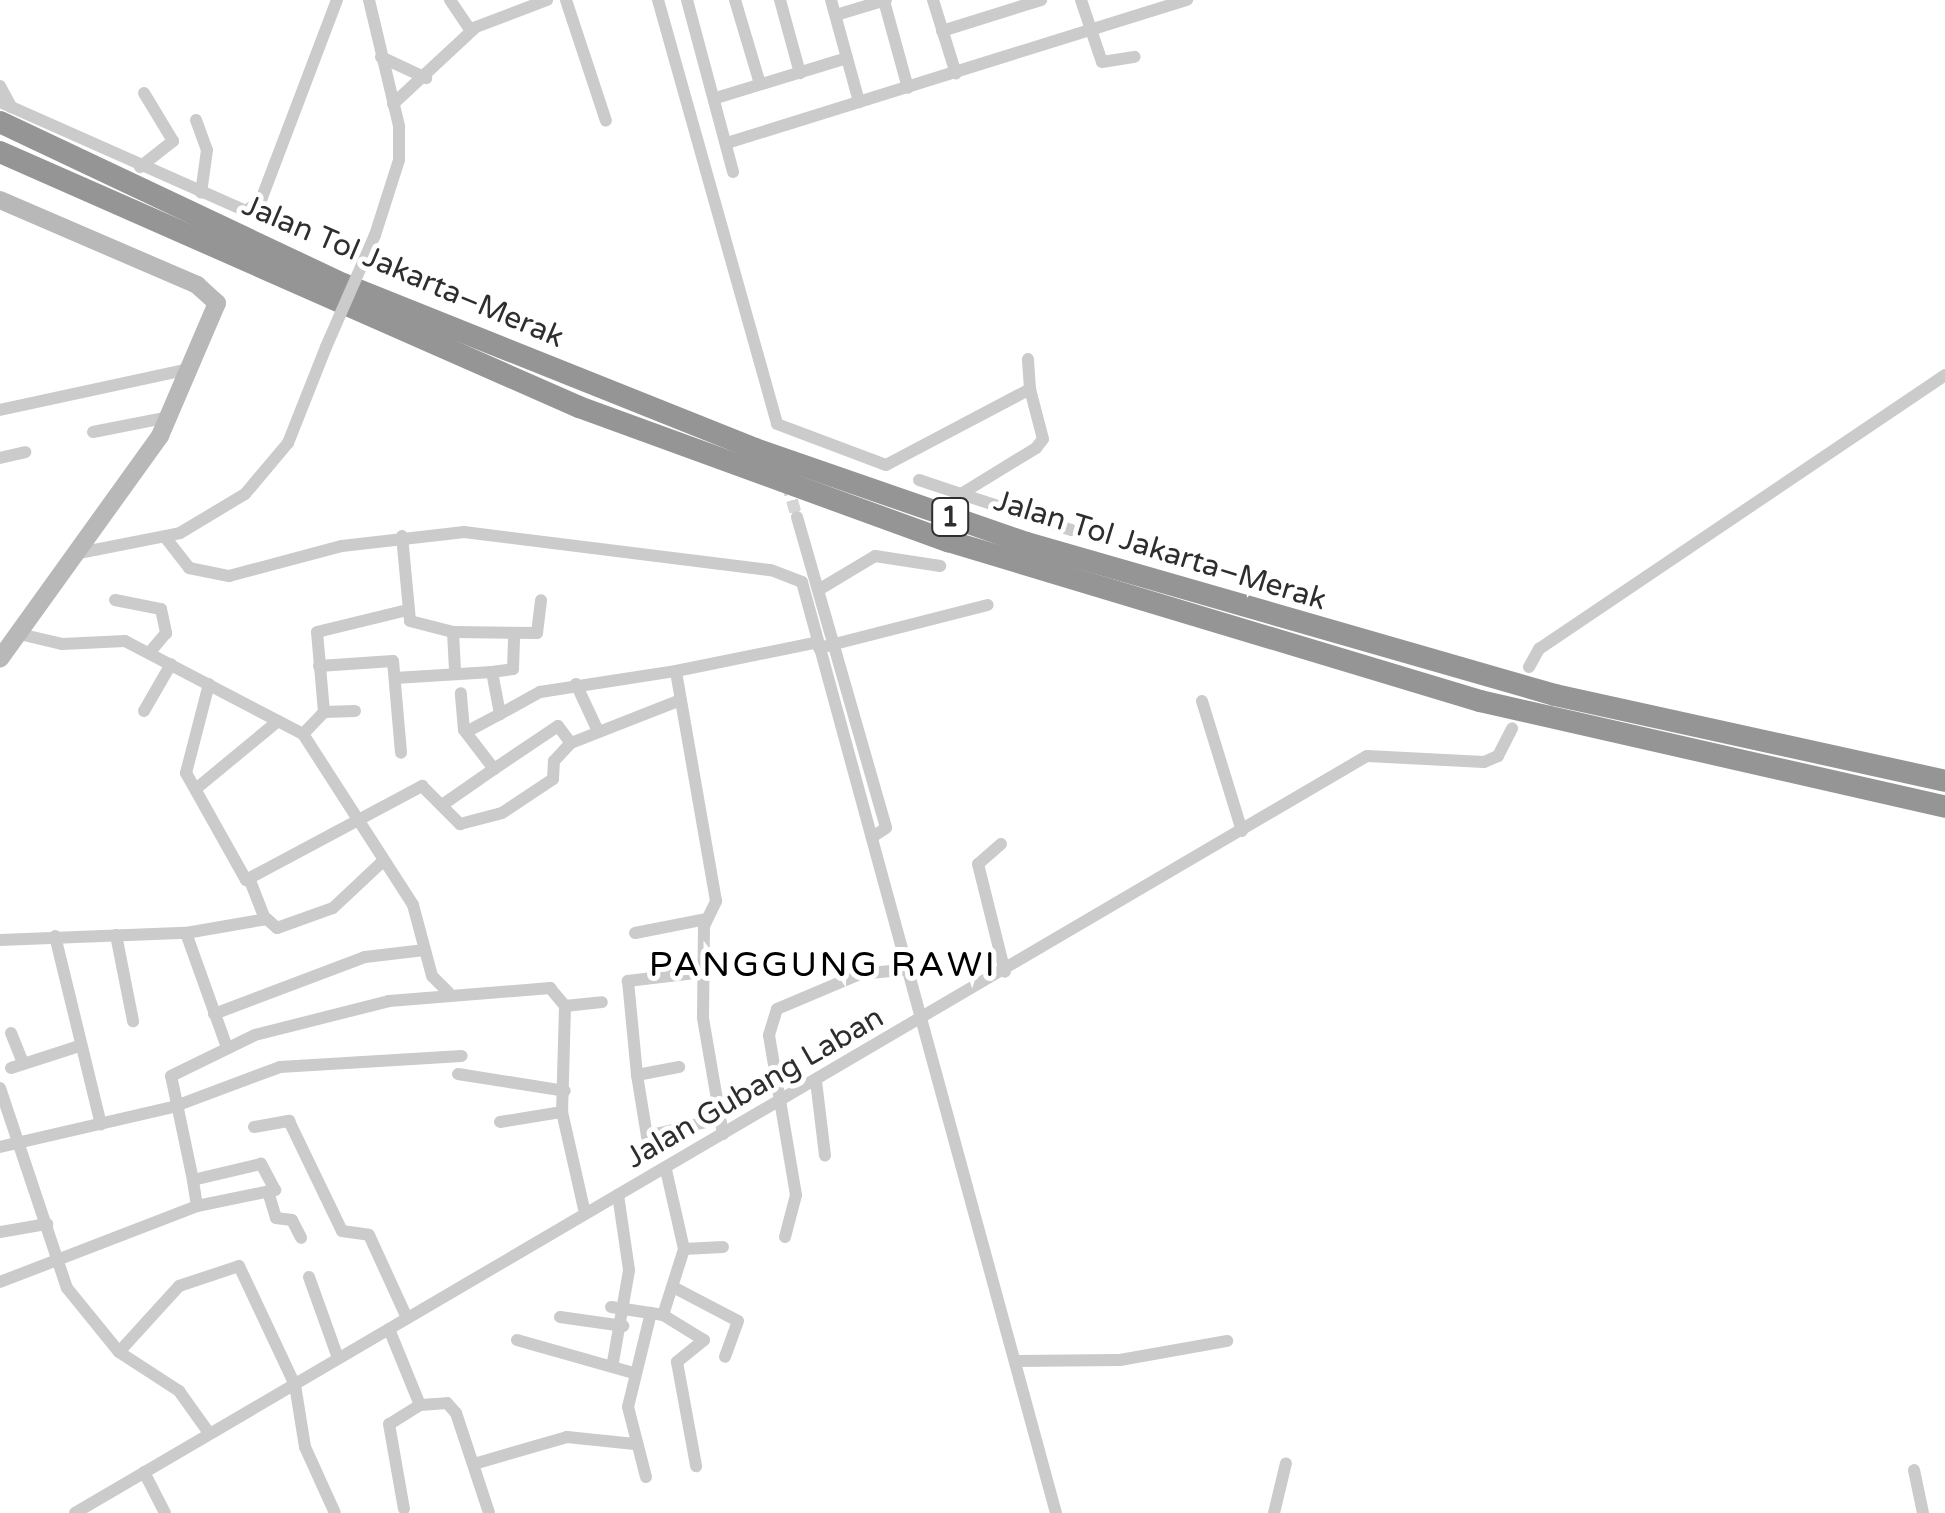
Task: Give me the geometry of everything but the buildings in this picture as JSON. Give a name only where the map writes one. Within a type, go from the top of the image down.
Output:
[{"type":"highway","name":"Jalan Tol Jakarta–Merak","points":[[4,110],[344,284],[756,449],[1027,543],[1555,695],[1945,781]]},
{"type":"highway","name":"Jalan Tol Jakarta–Merak","points":[[0,152],[527,385],[948,541],[1480,701],[1945,806]]},
{"type":"street","points":[[0,86],[4,110],[246,211],[261,200],[337,0]]},
{"type":"street","points":[[72,554],[165,537],[203,523],[267,473],[375,235],[399,160],[393,104],[369,0]]},
{"type":"street","points":[[450,0],[471,31]]},
{"type":"street","points":[[393,104],[426,78],[471,31],[547,0]]},
{"type":"street","points":[[566,0],[606,120]]},
{"type":"street","points":[[658,0],[776,422],[776,442]]},
{"type":"street","points":[[735,0],[760,84]]},
{"type":"street","points":[[780,0],[800,73]]},
{"type":"street","points":[[832,0],[859,102]]},
{"type":"street","points":[[836,15],[885,0],[908,88]]},
{"type":"street","points":[[934,0],[956,74]]},
{"type":"street","points":[[982,0],[987,16]]},
{"type":"street","points":[[1081,0],[1102,62],[1135,57]]},
{"type":"street","points":[[692,1],[733,172]]},
{"type":"street","points":[[942,31],[1034,1]]},
{"type":"street","points":[[727,143],[1177,2]]},
{"type":"street","points":[[382,57],[426,78]]},
{"type":"street","points":[[716,98],[847,58]]},
{"type":"street","points":[[140,167],[174,142],[144,92]]},
{"type":"street","points":[[196,120],[208,150],[200,192]]},
{"type":"street","points":[[0,200],[214,296],[169,416],[121,496],[72,554],[0,658]]},
{"type":"street","points":[[960,494],[1042,441],[1028,360]]},
{"type":"street","points":[[7,408],[189,370]]},
{"type":"street","points":[[1529,667],[1539,650],[1945,375]]},
{"type":"street","points":[[776,422],[886,465],[1030,388]]},
{"type":"street","points":[[93,432],[169,416]]},
{"type":"street","points":[[0,458],[25,452]]},
{"type":"street","points":[[919,480],[1071,530]]},
{"type":"street","points":[[797,516],[872,837],[1056,1513]]},
{"type":"street","points":[[165,537],[189,568],[229,576],[402,536],[528,537],[771,570],[798,578],[817,590],[828,646]]},
{"type":"street","points":[[402,536],[408,610],[414,625],[453,632],[538,632],[542,600]]},
{"type":"street","points":[[817,590],[875,556],[940,566]]},
{"type":"street","points":[[115,600],[161,609],[166,633],[150,652]]},
{"type":"street","points":[[466,732],[576,684],[828,646],[988,605]]},
{"type":"street","points":[[324,712],[319,631],[408,610]]},
{"type":"street","points":[[453,632],[455,672]]},
{"type":"street","points":[[15,633],[62,644],[117,640],[150,652],[302,734],[354,824],[413,905],[425,950],[448,992]]},
{"type":"street","points":[[395,678],[513,669],[514,633]]},
{"type":"street","points":[[319,666],[391,660],[401,753]]},
{"type":"street","points":[[144,711],[171,664]]},
{"type":"street","points":[[676,671],[716,901],[705,922],[703,972],[723,1134]]},
{"type":"street","points":[[492,672],[500,714]]},
{"type":"street","points":[[208,684],[200,740],[184,767],[249,878],[265,919],[276,928],[328,911],[382,862]]},
{"type":"street","points":[[576,684],[598,732]]},
{"type":"street","points":[[462,693],[466,732],[494,768]]},
{"type":"street","points":[[249,878],[422,786],[445,803],[463,824],[514,808],[554,779],[554,761],[571,743],[681,700]]},
{"type":"street","points":[[1202,701],[1242,831]]},
{"type":"street","points":[[302,734],[324,712],[356,711]]},
{"type":"street","points":[[197,788],[278,721]]},
{"type":"street","points":[[445,803],[561,725],[571,743]]},
{"type":"street","name":"Jalan Gubang Laban","points":[[75,1513],[585,1213],[924,1020],[1367,756],[1484,762],[1498,756],[1512,728]]},
{"type":"street","points":[[1001,844],[978,864],[1005,972]]},
{"type":"street","points":[[0,940],[186,932],[265,919]]},
{"type":"street","points":[[635,933],[705,922]]},
{"type":"street","points":[[186,932],[226,1045]]},
{"type":"street","points":[[116,934],[134,1021]]},
{"type":"street","points":[[55,936],[101,1124]]},
{"type":"street","points":[[214,1014],[365,957],[425,950]]},
{"type":"street","points":[[785,1237],[796,1195],[783,1100],[769,1036],[778,1009],[860,974],[910,969]]},
{"type":"street","points":[[703,972],[628,981],[637,1075],[647,1136],[719,1119]]},
{"type":"street","points":[[196,1206],[171,1076],[226,1045],[448,992],[557,988],[565,1006],[562,1112],[585,1213]]},
{"type":"street","points":[[565,1006],[602,1002]]},
{"type":"street","points":[[10,1033],[17,1065],[79,1046]]},
{"type":"street","points":[[0,1147],[24,1146],[174,1107],[280,1066],[462,1056]]},
{"type":"street","points":[[637,1075],[680,1067]]},
{"type":"street","points":[[458,1074],[565,1090]]},
{"type":"street","points":[[816,1081],[825,1154]]},
{"type":"street","points":[[0,1088],[24,1146],[68,1288],[120,1352],[171,1384],[209,1433]]},
{"type":"street","points":[[500,1122],[562,1112]]},
{"type":"street","points":[[254,1127],[289,1121],[342,1230],[370,1235],[407,1318]]},
{"type":"street","points":[[0,1282],[196,1206],[269,1195],[275,1190],[261,1164],[192,1180]]},
{"type":"street","points":[[646,1476],[634,1444],[634,1373],[657,1314],[673,1286],[684,1248],[666,1170]]},
{"type":"street","points":[[269,1195],[278,1220],[292,1220],[301,1238]]},
{"type":"street","points":[[613,1362],[627,1309],[618,1196]]},
{"type":"street","points":[[0,1232],[47,1224]]},
{"type":"street","points":[[684,1248],[724,1247]]},
{"type":"street","points":[[120,1352],[179,1286],[239,1266],[294,1384],[306,1448],[336,1513]]},
{"type":"street","points":[[309,1277],[338,1358]]},
{"type":"street","points":[[673,1286],[738,1321],[725,1357]]},
{"type":"street","points":[[611,1307],[657,1314],[704,1340],[678,1362],[696,1466]]},
{"type":"street","points":[[560,1317],[623,1326]]},
{"type":"street","points":[[390,1330],[420,1405]]},
{"type":"street","points":[[518,1340],[613,1362],[634,1373]]},
{"type":"street","points":[[1015,1361],[1120,1360],[1227,1342]]},
{"type":"street","points":[[404,1508],[388,1429],[420,1405],[452,1406],[489,1513]]},
{"type":"street","points":[[474,1464],[567,1437],[634,1444]]},
{"type":"street","points":[[1274,1513],[1286,1463]]},
{"type":"street","points":[[1914,1470],[1924,1513]]},
{"type":"street","points":[[144,1472],[165,1513]]},
{"type":"tunnel","points":[[787,483],[797,517]]},
{"type":"district","name":"PANGGUNG RAWI","points":[[823,965]]}]
